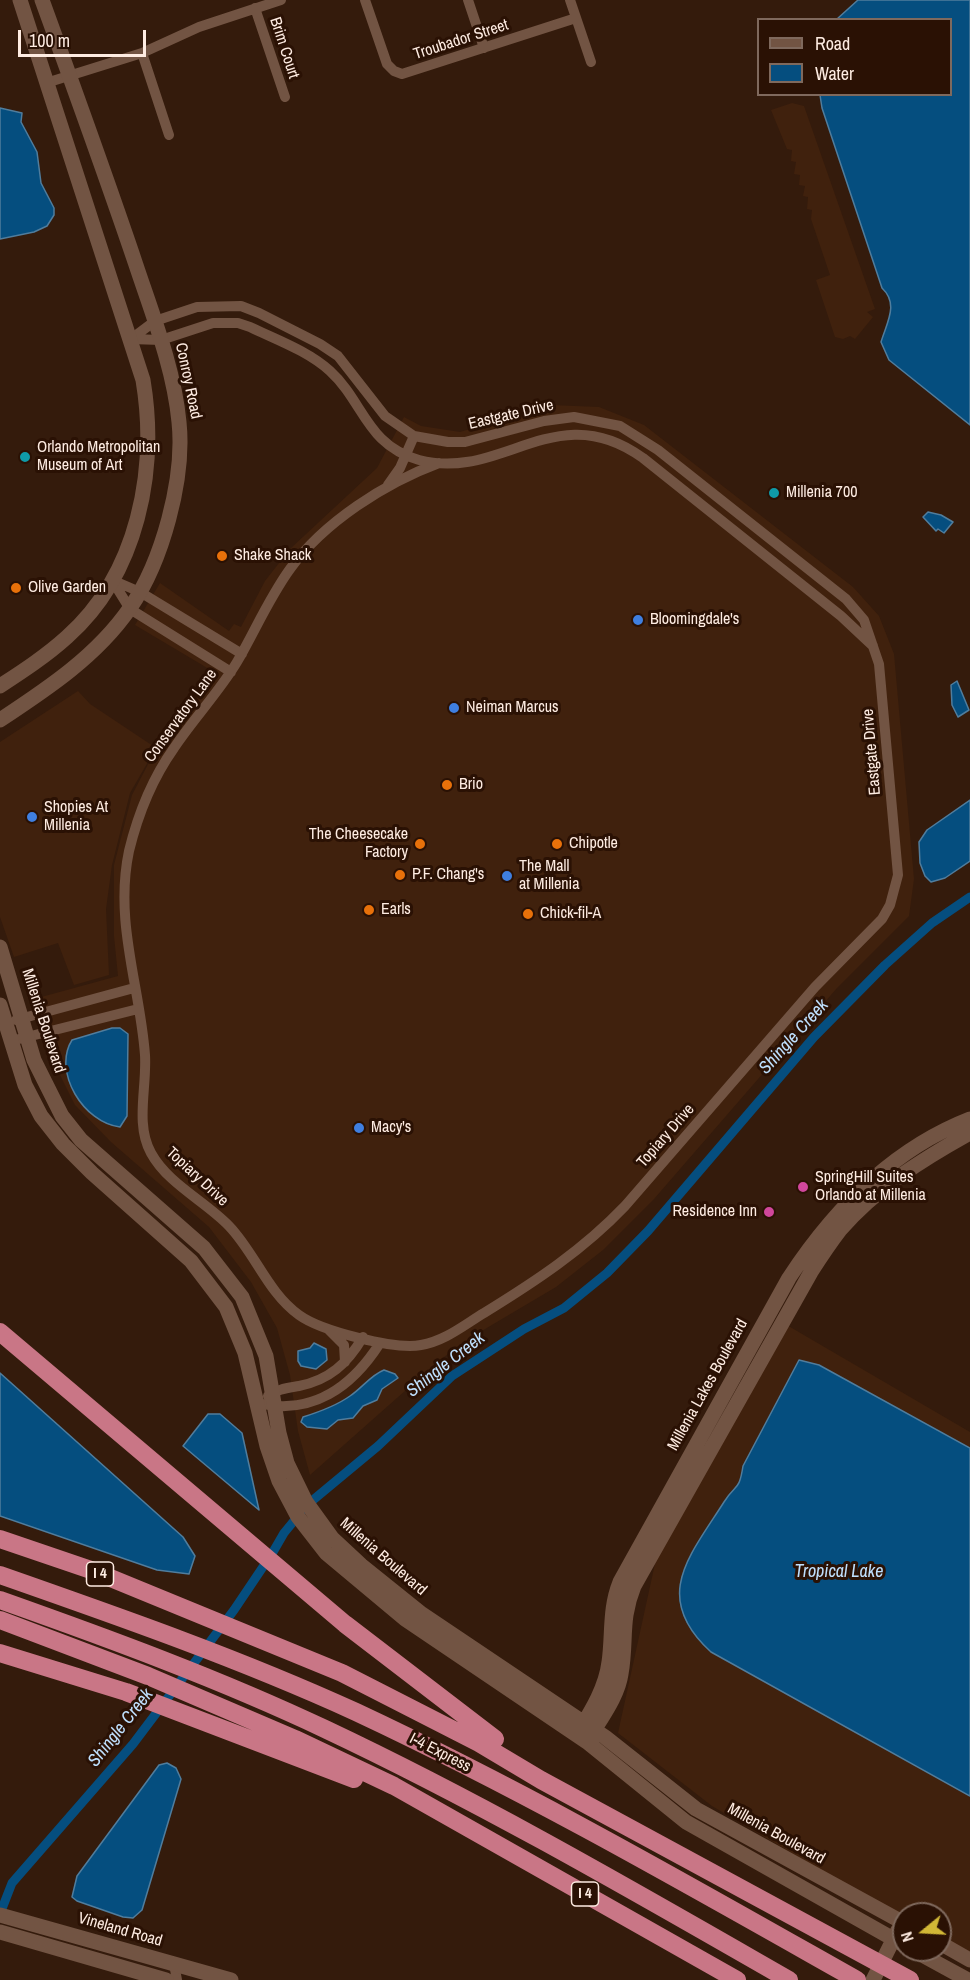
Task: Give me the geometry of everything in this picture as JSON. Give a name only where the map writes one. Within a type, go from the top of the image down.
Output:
[{"type":"highway","points":[[0,1332],[433,1694],[510,1749],[541,1780]]},
{"type":"highway","name":"I 4","points":[[0,1539],[91,1570],[332,1668],[407,1705],[908,1979]]},
{"type":"highway","name":"I-4 Express","points":[[0,1575],[168,1634],[242,1663],[354,1712],[455,1760],[850,1976]]},
{"type":"highway","name":"I-4 Express","points":[[0,1600],[153,1654],[326,1730],[449,1792],[636,1892],[789,1980]]},
{"type":"highway","name":"I 4","points":[[0,1620],[199,1697],[394,1786],[737,1980]]},
{"type":"highway","points":[[0,1653],[126,1692],[363,1783],[394,1786]]},
{"type":"street","points":[[0,686],[68,636],[112,580],[137,521],[145,486],[149,448],[149,417],[143,380],[20,0]]},
{"type":"street","name":"Conroy Road","points":[[0,720],[80,663],[130,609],[156,559],[174,489],[179,450],[180,423],[161,340],[42,0]]},
{"type":"street","points":[[46,83],[142,53],[199,27],[280,0]]},
{"type":"street","name":"Troubador Street","points":[[365,0],[387,64],[398,73],[411,73],[576,18]]},
{"type":"street","points":[[468,0],[484,48]]},
{"type":"street","points":[[570,0],[591,62]]},
{"type":"street","name":"Brim Court","points":[[255,8],[285,97]]},
{"type":"street","points":[[142,53],[170,135]]},
{"type":"street","name":"Eastgate Drive","points":[[154,321],[210,306],[241,306],[259,313],[320,344],[338,357],[385,416],[414,436],[448,442],[465,442],[544,421],[574,417],[607,422],[633,432],[846,599],[864,620],[879,664],[897,856]]},
{"type":"street","points":[[130,339],[154,321]]},
{"type":"street","name":"Eastgate Drive","points":[[130,339],[161,340],[213,323],[225,322],[250,327],[320,362],[343,385],[371,428],[390,446],[406,455],[439,463],[474,460],[557,435],[578,434],[618,443],[643,458],[841,616],[873,646]]},
{"type":"street","points":[[377,495],[395,476],[414,436]]},
{"type":"street","points":[[377,495],[404,478],[439,463]]},
{"type":"street","name":"Conservatory Lane","points":[[138,1009],[123,917],[126,876],[135,828],[158,772],[231,672],[271,597],[291,567],[330,528],[377,495]]},
{"type":"street","points":[[112,580],[140,592],[242,654]]},
{"type":"street","points":[[112,580],[130,609],[231,672]]},
{"type":"street","name":"Topiary Drive","points":[[138,1009],[145,1058],[143,1132],[154,1158],[167,1174],[228,1226],[288,1306],[309,1321],[380,1343],[409,1347],[425,1344],[450,1334],[546,1275],[608,1224],[814,987],[882,919],[895,891],[897,856]]},
{"type":"street","name":"Millenia Boulevard","points":[[0,947],[22,1019],[19,1039],[26,1085],[41,1116],[63,1144],[191,1261],[216,1291],[240,1338],[270,1457],[332,1559],[405,1619],[585,1732],[692,1826],[892,1927]]},
{"type":"street","points":[[6,1023],[134,988]]},
{"type":"street","name":"Millenia Boulevard","points":[[0,1005],[6,1023],[19,1039],[48,1094],[81,1140],[198,1242],[234,1284],[261,1340],[294,1497]]},
{"type":"street","points":[[19,1039],[138,1009]]},
{"type":"street","name":"Millenia Lakes Boulevard","points":[[585,1732],[605,1681],[609,1661],[610,1625],[620,1582],[789,1278],[822,1231],[862,1188],[890,1166],[930,1140],[970,1119]]},
{"type":"street","name":"Millenia Lakes Boulevard","points":[[585,1732],[610,1704],[621,1676],[623,1623],[634,1587],[810,1272],[840,1230],[873,1199],[906,1172],[970,1133]]},
{"type":"street","name":"Topiary Drive","points":[[322,1326],[339,1338],[344,1345],[345,1362]]},
{"type":"street","points":[[273,1400],[323,1379],[345,1362],[363,1337]]},
{"type":"street","points":[[258,1403],[273,1400],[318,1399],[339,1390],[359,1372],[380,1343]]},
{"type":"street","name":"Vineland Road","points":[[0,1915],[231,1980]]},
{"type":"street","points":[[0,1932],[164,1980],[174,1964]]},
{"type":"street","points":[[873,1980],[892,1947]]},
{"type":"street","points":[[952,1950],[970,1960]]},
{"type":"street","points":[[935,1962],[968,1980]]},
{"type":"street","points":[[174,1964],[177,1980]]},
{"type":"shaded area","points":[[792,103],[804,106],[875,309],[867,312],[873,317],[855,339],[850,336],[843,339],[835,337],[816,280],[830,275],[811,219],[812,210],[807,209],[808,197],[803,196],[805,186],[799,185],[800,175],[794,174],[796,162],[791,161],[792,150],[787,149],[771,110]]},
{"type":"shaded area","name":"The Mall at Millenia","points":[[551,405],[599,407],[644,425],[853,587],[879,616],[894,654],[914,879],[909,916],[837,988],[654,1199],[603,1250],[556,1287],[480,1332],[441,1359],[310,1475],[298,1431],[290,1375],[277,1328],[251,1282],[209,1227],[111,1142],[75,1105],[54,1063],[34,999],[118,976],[114,936],[114,865],[132,795],[156,749],[206,686],[209,669],[135,625],[160,583],[229,631],[234,624],[241,627],[265,581],[290,549],[377,468],[404,417],[421,426],[460,432]]},
{"type":"shaded area","points":[[78,691],[90,704],[156,748],[130,793],[112,865],[106,909],[109,975],[74,985],[58,943],[14,957],[0,917],[0,742]]},
{"type":"shaded area","points":[[785,1324],[970,1432],[970,1952],[952,1943],[952,1902],[892,1902],[892,1911],[712,1806],[618,1733],[656,1559]]},
{"type":"water","points":[[858,0],[970,0],[970,425],[889,360],[881,342],[890,314],[890,300],[882,288],[822,108],[820,96],[952,96],[952,18],[838,18]]},
{"type":"water","points":[[0,108],[22,113],[21,122],[37,152],[41,183],[54,208],[54,215],[47,226],[34,232],[0,239]]},
{"type":"water","points":[[928,512],[941,515],[953,522],[944,533],[938,529],[936,531],[923,517]]},
{"type":"water","points":[[957,681],[969,710],[958,717],[952,705],[951,685]]},
{"type":"water","points":[[970,800],[970,861],[945,878],[931,882],[925,876],[920,863],[919,842],[927,830]]},
{"type":"water","points":[[112,1028],[120,1028],[128,1034],[127,1116],[120,1127],[94,1116],[84,1106],[69,1081],[66,1067],[67,1053],[72,1040]]},
{"type":"water","points":[[314,1343],[326,1349],[327,1360],[316,1369],[301,1366],[298,1361],[298,1351],[310,1348]]},
{"type":"water","name":"Tropical Lake","points":[[799,1360],[819,1365],[970,1448],[970,1796],[711,1652],[693,1632],[683,1613],[680,1595],[682,1577],[689,1559],[724,1502],[738,1484],[743,1466]]},
{"type":"water","points":[[384,1370],[395,1374],[398,1378],[382,1389],[377,1400],[363,1406],[353,1418],[338,1420],[327,1429],[307,1427],[301,1422],[303,1417],[345,1400]]},
{"type":"water","points":[[0,1373],[183,1537],[195,1556],[189,1574],[157,1570],[0,1516]]},
{"type":"water","points":[[208,1414],[220,1414],[242,1433],[259,1510],[183,1446]]},
{"type":"water","points":[[167,1763],[176,1768],[181,1779],[142,1910],[133,1918],[123,1917],[77,1901],[72,1897],[77,1876],[159,1765]]},
{"type":"waterway","name":"Shingle Creek","points":[[0,1914],[12,1883],[133,1744],[234,1610],[284,1533],[307,1505],[378,1446],[452,1376],[524,1329],[564,1308],[607,1273],[648,1231],[814,1037],[885,965],[932,923],[970,897]]},
{"type":"place","name":"Orlando Metropolitan Museum of Art","points":[[25,457]]},
{"type":"place","name":"Millenia 700","points":[[774,493]]},
{"type":"place","name":"Shake Shack","points":[[222,556]]},
{"type":"place","name":"Olive Garden","points":[[16,588]]},
{"type":"place","name":"Bloomingdale's","points":[[638,620]]},
{"type":"place","name":"Neiman Marcus","points":[[454,708]]},
{"type":"place","name":"Brio","points":[[447,785]]},
{"type":"place","name":"Shopies At Millenia","points":[[32,817]]},
{"type":"place","name":"The Cheesecake Factory","points":[[420,844]]},
{"type":"place","name":"Chipotle","points":[[557,844]]},
{"type":"place","name":"P.F. Chang's","points":[[400,875]]},
{"type":"place","name":"The Mall at Millenia","points":[[507,876]]},
{"type":"place","name":"Earls","points":[[369,910]]},
{"type":"place","name":"Chick-fil-A","points":[[528,914]]},
{"type":"place","name":"Macy's","points":[[359,1128]]},
{"type":"place","name":"SpringHill Suites Orlando at Millenia","points":[[803,1187]]},
{"type":"place","name":"Residence Inn","points":[[769,1212]]}]
